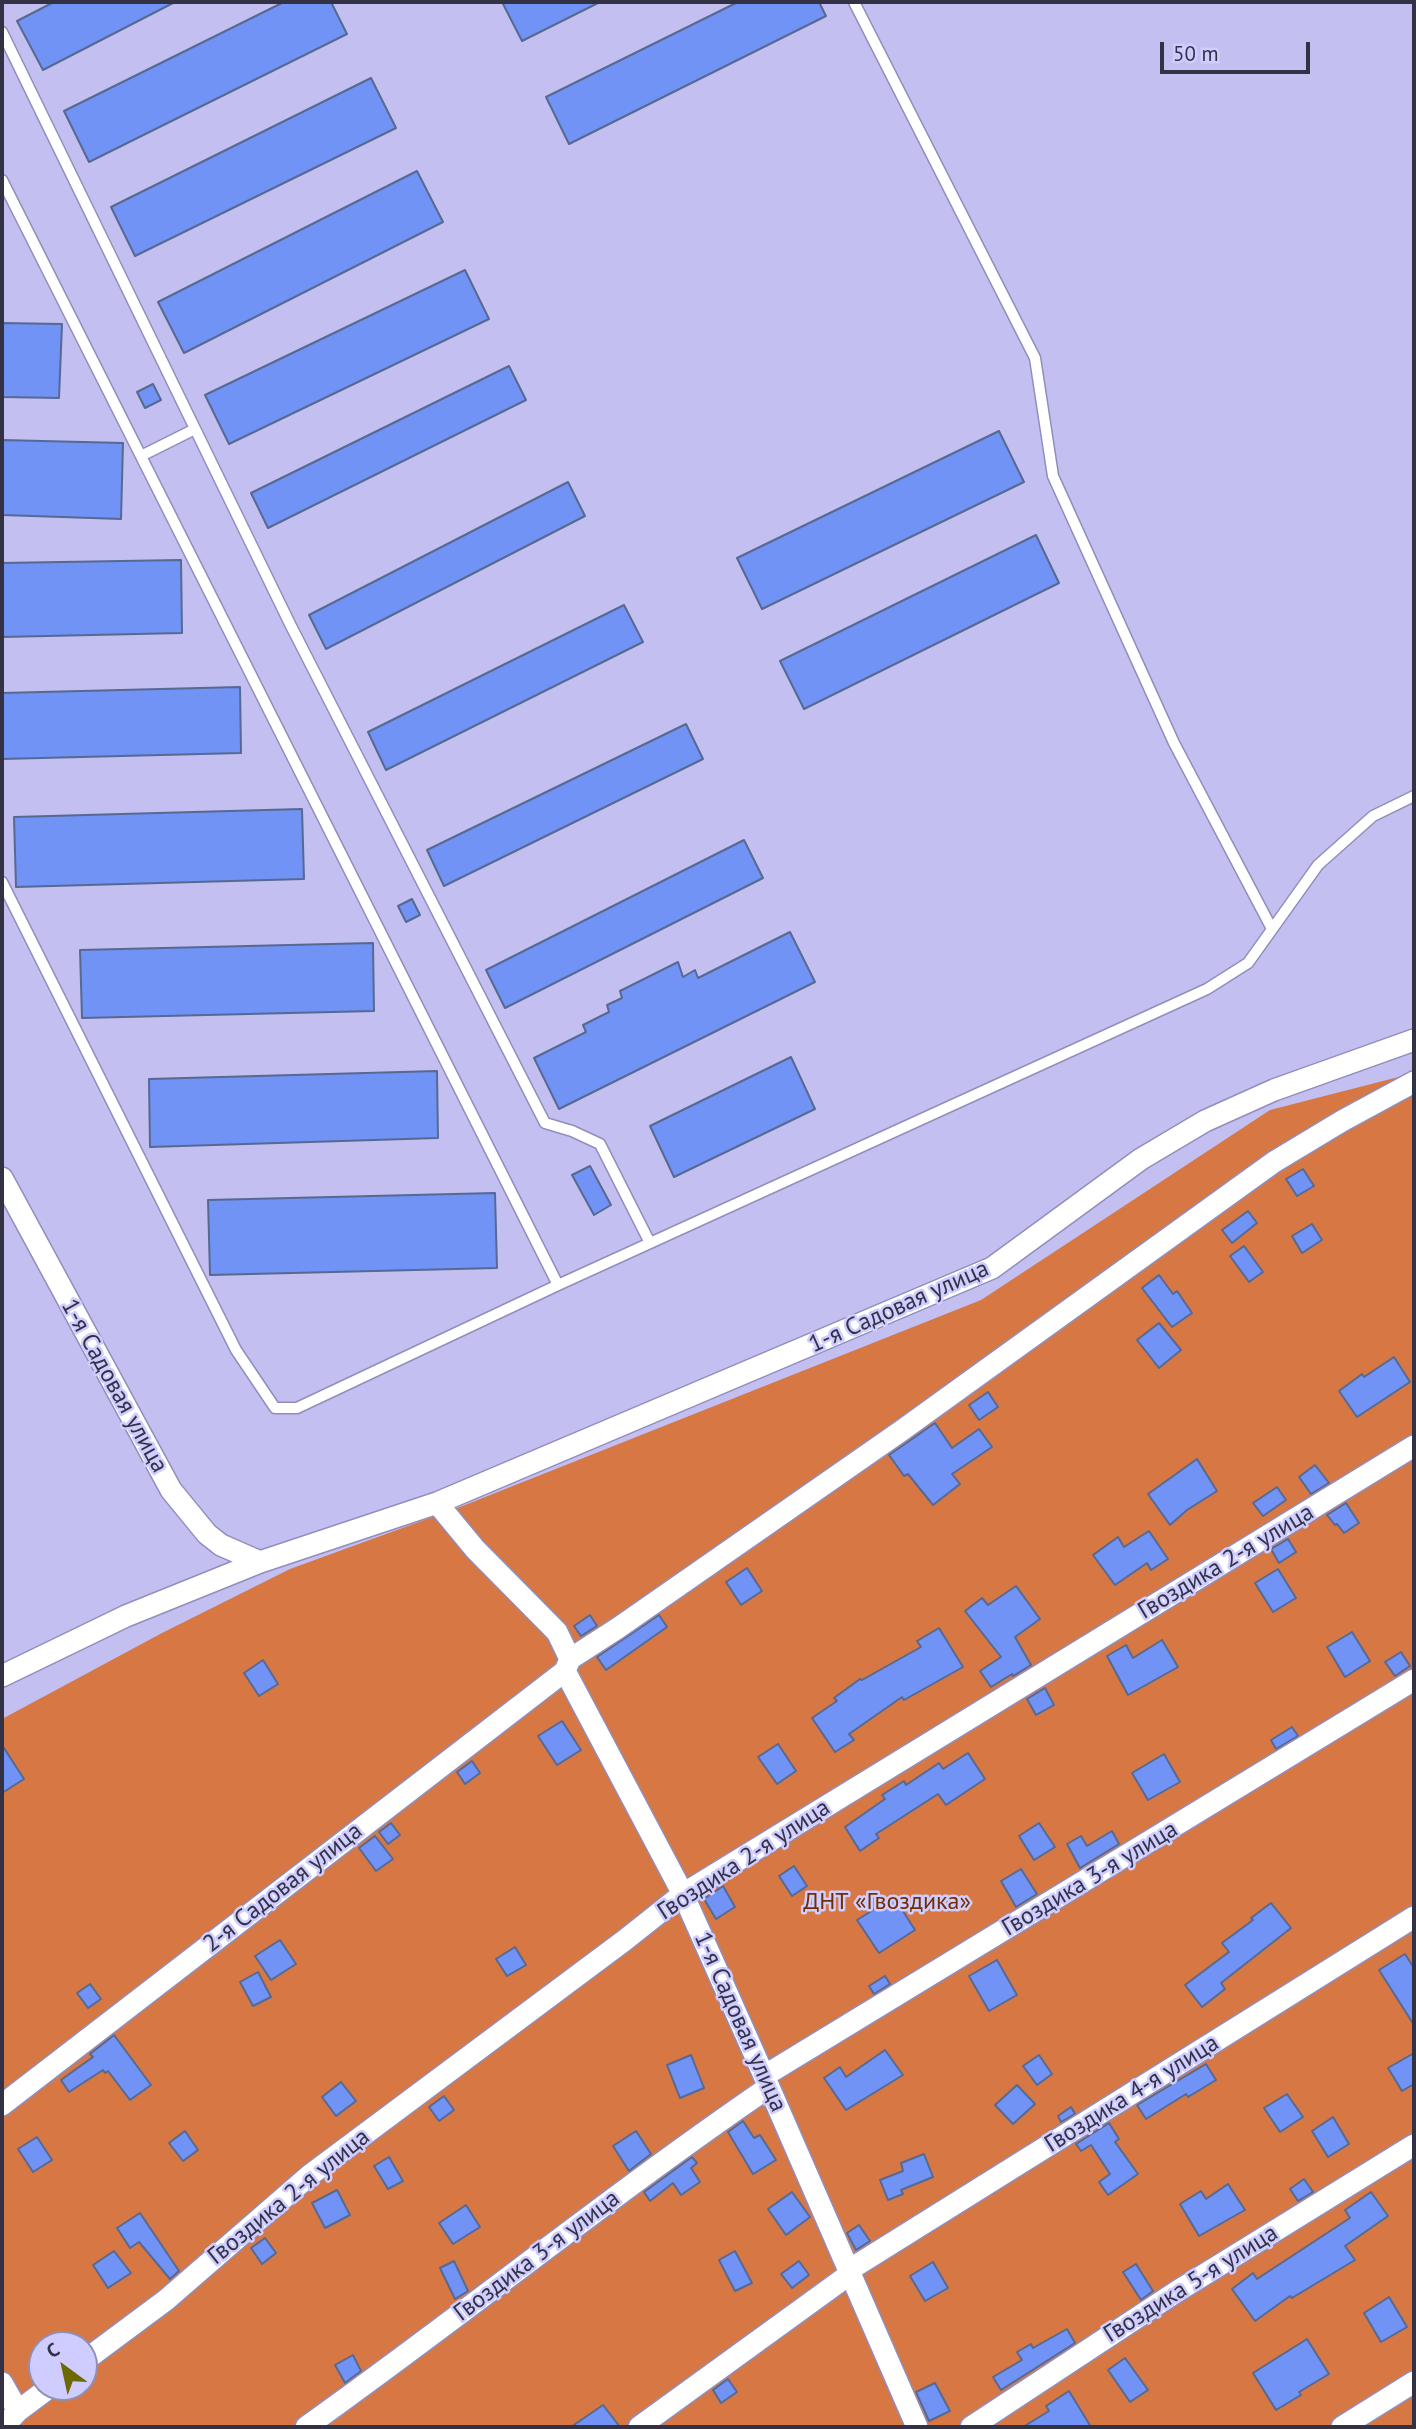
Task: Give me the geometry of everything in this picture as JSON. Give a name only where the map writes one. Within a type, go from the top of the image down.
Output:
[{"type":"street","name":"1-я Садовая улица","points":[[2,1676],[126,1616],[260,1562],[438,1503],[992,1268],[1141,1159],[1205,1121],[1274,1090],[1414,1040]]},
{"type":"street","name":"2-я Садовая улица","points":[[2,2105],[618,1628],[901,1431],[1274,1162],[1414,1082]]},
{"type":"street","name":"1-я Садовая улица","points":[[2,1178],[171,1490],[206,1534],[221,1545],[260,1562]]},
{"type":"street","name":"Гвоздика 2-я улица","points":[[98,2351],[166,2300],[310,2175],[683,1894],[1414,1446]]},
{"type":"street","name":"1-я Садовая улица","points":[[438,1503],[475,1549],[557,1632],[567,1665],[683,1894],[918,2427]]},
{"type":"street","name":"Гвоздика 3-я улица","points":[[306,2427],[389,2369],[767,2081],[1414,1680]]},
{"type":"street","name":"Гвоздика 4-я улица","points":[[639,2427],[849,2272],[1414,1917]]},
{"type":"street","name":"Гвоздика 5-я улица","points":[[971,2427],[1176,2292],[1414,2145]]},
{"type":"street","points":[[1342,2427],[1414,2382]]},
{"type":"street","points":[[2,2383],[10,2422],[34,2401]]},
{"type":"lane","points":[[854,2],[1035,358],[1053,476],[1174,743],[1272,929]]},
{"type":"lane","points":[[2,32],[290,624],[545,1123],[572,1131],[600,1144],[650,1243]]},
{"type":"lane","points":[[2,180],[558,1285]]},
{"type":"lane","points":[[141,456],[195,429]]},
{"type":"lane","points":[[2,882],[236,1350],[275,1408],[297,1408],[558,1285],[1207,989],[1248,963],[1318,865],[1373,816],[1414,796]]},
{"type":"green space","name":"ДНТ «Гвоздика»","points":[[1414,1073],[1414,2427],[2,2427],[2,1719],[162,1633],[290,1569],[460,1507],[981,1300],[1270,1110]]},
{"type":"building","points":[[54,2],[175,2],[43,70],[17,21]]},
{"type":"building","points":[[284,2],[331,2],[347,34],[89,162],[64,111]]},
{"type":"building","points":[[502,2],[600,2],[522,41]]},
{"type":"building","points":[[738,2],[819,2],[826,16],[569,144],[546,97]]},
{"type":"building","points":[[371,78],[396,128],[135,256],[111,207]]},
{"type":"building","points":[[417,171],[443,222],[184,353],[158,302]]},
{"type":"building","points":[[465,270],[489,319],[229,444],[205,395]]},
{"type":"building","points":[[2,323],[62,324],[59,398],[2,397]]},
{"type":"building","points":[[509,366],[526,400],[268,528],[251,493]]},
{"type":"building","points":[[153,384],[161,400],[145,408],[137,392]]},
{"type":"building","points":[[999,431],[1024,482],[762,609],[737,558]]},
{"type":"building","points":[[2,440],[123,443],[121,519],[2,515]]},
{"type":"building","points":[[568,482],[585,516],[326,649],[309,615]]},
{"type":"building","points":[[1036,535],[1059,583],[804,709],[780,661]]},
{"type":"building","points":[[181,560],[182,633],[2,637],[2,563]]},
{"type":"building","points":[[624,605],[643,642],[386,770],[368,732]]},
{"type":"building","points":[[240,687],[241,753],[2,759],[2,693]]},
{"type":"building","points":[[686,724],[703,759],[444,886],[427,850]]},
{"type":"building","points":[[302,809],[304,879],[16,887],[14,817]]},
{"type":"building","points":[[744,840],[763,878],[505,1008],[486,970]]},
{"type":"building","points":[[412,899],[420,915],[406,922],[398,906]]},
{"type":"building","points":[[790,932],[815,982],[559,1109],[534,1058],[586,1032],[583,1025],[609,1012],[607,1005],[622,998],[620,991],[678,962],[683,977],[695,970],[698,978]]},
{"type":"building","points":[[373,943],[374,1011],[82,1018],[80,950]]},
{"type":"building","points":[[791,1057],[815,1109],[674,1177],[650,1126]]},
{"type":"building","points":[[437,1071],[438,1138],[150,1147],[149,1079]]},
{"type":"building","points":[[590,1166],[611,1205],[594,1215],[572,1175]]},
{"type":"building","points":[[1303,1169],[1314,1186],[1297,1196],[1286,1179]]},
{"type":"building","points":[[495,1193],[497,1268],[210,1275],[208,1200]]},
{"type":"building","points":[[1248,1211],[1257,1223],[1232,1243],[1222,1230]]},
{"type":"building","points":[[1312,1224],[1322,1240],[1302,1253],[1292,1236]]},
{"type":"building","points":[[1244,1246],[1263,1272],[1249,1282],[1230,1256]]},
{"type":"building","points":[[1159,1275],[1173,1294],[1177,1291],[1192,1313],[1172,1327],[1142,1288]]},
{"type":"building","points":[[1159,1323],[1181,1350],[1159,1368],[1137,1340]]},
{"type":"building","points":[[1394,1357],[1410,1382],[1357,1417],[1339,1391],[1362,1374],[1364,1377]]},
{"type":"building","points":[[988,1392],[998,1407],[979,1420],[969,1405]]},
{"type":"building","points":[[935,1423],[952,1448],[979,1429],[992,1447],[952,1474],[960,1484],[933,1505],[908,1474],[904,1476],[889,1455]]},
{"type":"building","points":[[1197,1459],[1217,1491],[1187,1510],[1170,1525],[1148,1494]]},
{"type":"building","points":[[1315,1465],[1329,1483],[1311,1494],[1299,1477]]},
{"type":"building","points":[[1277,1487],[1286,1500],[1263,1516],[1253,1503]]},
{"type":"building","points":[[1346,1503],[1359,1523],[1344,1533],[1327,1515]]},
{"type":"building","points":[[1149,1531],[1168,1559],[1151,1570],[1147,1563],[1115,1585],[1093,1555],[1118,1537],[1124,1547]]},
{"type":"building","points":[[1288,1539],[1296,1552],[1279,1563],[1271,1549]]},
{"type":"building","points":[[747,1568],[762,1591],[741,1605],[726,1582]]},
{"type":"building","points":[[1278,1569],[1296,1598],[1273,1612],[1255,1583]]},
{"type":"building","points":[[1016,1586],[1040,1619],[1015,1637],[1031,1665],[991,1687],[980,1671],[1001,1657],[965,1611],[982,1598],[988,1605]]},
{"type":"building","points":[[590,1615],[597,1626],[581,1636],[574,1626]]},
{"type":"building","points":[[659,1615],[667,1627],[606,1670],[597,1657]]},
{"type":"building","points":[[939,1628],[963,1667],[904,1700],[902,1697],[849,1734],[854,1740],[835,1752],[812,1718],[837,1701],[834,1698],[860,1679],[921,1647],[917,1641]]},
{"type":"building","points":[[1352,1632],[1370,1661],[1345,1677],[1327,1647]]},
{"type":"building","points":[[1162,1640],[1178,1667],[1128,1695],[1107,1656],[1126,1645],[1133,1658]]},
{"type":"building","points":[[1401,1652],[1410,1666],[1395,1676],[1385,1662]]},
{"type":"building","points":[[263,1660],[278,1684],[259,1696],[244,1673]]},
{"type":"building","points":[[1045,1688],[1054,1705],[1036,1715],[1027,1699]]},
{"type":"building","points":[[562,1721],[581,1750],[557,1765],[538,1736]]},
{"type":"building","points":[[1292,1727],[1298,1736],[1276,1749],[1271,1740]]},
{"type":"building","points":[[778,1744],[796,1771],[777,1784],[758,1757]]},
{"type":"building","points":[[2,1745],[24,1779],[2,1793]]},
{"type":"building","points":[[968,1753],[985,1779],[946,1805],[938,1794],[876,1834],[879,1838],[860,1851],[845,1827],[885,1799],[882,1795],[904,1781],[906,1785],[939,1763],[943,1769]]},
{"type":"building","points":[[1164,1754],[1180,1782],[1148,1800],[1132,1773]]},
{"type":"building","points":[[472,1761],[480,1773],[465,1784],[457,1772]]},
{"type":"building","points":[[391,1823],[400,1835],[388,1844],[379,1832]]},
{"type":"building","points":[[1039,1823],[1055,1847],[1034,1860],[1019,1836]]},
{"type":"building","points":[[1112,1831],[1119,1844],[1080,1868],[1067,1844],[1081,1836],[1087,1846]]},
{"type":"building","points":[[375,1836],[393,1859],[376,1871],[359,1848]]},
{"type":"building","points":[[794,1866],[807,1886],[792,1896],[779,1876]]},
{"type":"building","points":[[1021,1869],[1037,1894],[1016,1907],[1001,1881]]},
{"type":"building","points":[[723,1886],[735,1907],[716,1919],[704,1899]]},
{"type":"building","points":[[894,1897],[915,1930],[879,1953],[857,1920]]},
{"type":"building","points":[[1271,1903],[1291,1928],[1221,1983],[1225,1989],[1202,2007],[1185,1985],[1229,1952],[1222,1943]]},
{"type":"building","points":[[280,1940],[296,1964],[271,1980],[255,1956]]},
{"type":"building","points":[[515,1947],[526,1965],[507,1976],[496,1959]]},
{"type":"building","points":[[1405,1954],[1414,1968],[1414,2025],[1379,1970]]},
{"type":"building","points":[[997,1960],[1017,1995],[989,2011],[969,1976]]},
{"type":"building","points":[[258,1972],[271,1997],[253,2006],[240,1982]]},
{"type":"building","points":[[885,1976],[890,1984],[874,1994],[869,1986]]},
{"type":"building","points":[[90,1984],[101,1999],[88,2008],[77,1993]]},
{"type":"building","points":[[114,2035],[151,2085],[130,2100],[108,2071],[105,2073],[103,2070],[69,2092],[61,2080],[93,2057],[90,2054]]},
{"type":"building","points":[[885,2050],[903,2075],[846,2110],[824,2078],[840,2067],[846,2077]]},
{"type":"building","points":[[1414,2053],[1414,2084],[1402,2091],[1388,2068]]},
{"type":"building","points":[[691,2055],[704,2088],[680,2098],[667,2065]]},
{"type":"building","points":[[1039,2055],[1052,2074],[1037,2085],[1023,2066]]},
{"type":"building","points":[[1206,2064],[1216,2080],[1188,2097],[1186,2094],[1146,2119],[1137,2105]]},
{"type":"building","points":[[341,2082],[356,2101],[336,2116],[322,2097]]},
{"type":"building","points":[[1017,2085],[1035,2104],[1013,2124],[995,2105]]},
{"type":"building","points":[[1287,2094],[1303,2117],[1280,2132],[1264,2108]]},
{"type":"building","points":[[444,2096],[454,2110],[439,2121],[429,2107]]},
{"type":"building","points":[[1071,2107],[1075,2114],[1061,2122],[1058,2116]]},
{"type":"building","points":[[1333,2117],[1349,2144],[1328,2157],[1312,2131]]},
{"type":"building","points":[[743,2121],[754,2138],[760,2135],[776,2160],[753,2174],[728,2132]]},
{"type":"building","points":[[1109,2123],[1119,2139],[1115,2142],[1138,2174],[1108,2195],[1099,2182],[1110,2174],[1091,2145],[1081,2151],[1076,2144]]},
{"type":"building","points":[[185,2131],[198,2150],[183,2161],[169,2143]]},
{"type":"building","points":[[636,2131],[651,2154],[629,2171],[613,2146]]},
{"type":"building","points":[[37,2137],[52,2160],[33,2172],[18,2149]]},
{"type":"building","points":[[924,2154],[933,2177],[901,2190],[903,2194],[888,2200],[880,2180],[903,2171],[901,2163]]},
{"type":"building","points":[[389,2157],[403,2181],[388,2189],[374,2166]]},
{"type":"building","points":[[692,2157],[697,2163],[691,2168],[700,2182],[681,2195],[673,2183],[650,2201],[644,2192]]},
{"type":"building","points":[[1304,2179],[1313,2192],[1298,2201],[1290,2189]]},
{"type":"building","points":[[1228,2184],[1245,2210],[1199,2236],[1180,2204],[1201,2191],[1206,2199]]},
{"type":"building","points":[[337,2190],[350,2215],[325,2228],[312,2203]]},
{"type":"building","points":[[792,2192],[810,2217],[786,2235],[768,2209]]},
{"type":"building","points":[[1371,2192],[1388,2216],[1345,2246],[1355,2260],[1292,2298],[1290,2296],[1255,2321],[1232,2289],[1253,2273],[1257,2279],[1350,2218],[1345,2210]]},
{"type":"building","points":[[466,2205],[480,2227],[453,2244],[439,2223]]},
{"type":"building","points":[[140,2213],[179,2271],[170,2279],[139,2242],[130,2248],[117,2228]]},
{"type":"building","points":[[859,2225],[870,2241],[856,2250],[847,2233]]},
{"type":"building","points":[[265,2238],[276,2253],[262,2264],[251,2248]]},
{"type":"building","points":[[114,2251],[131,2273],[108,2288],[93,2265]]},
{"type":"building","points":[[735,2251],[752,2283],[735,2291],[719,2260]]},
{"type":"building","points":[[454,2261],[468,2291],[455,2299],[440,2268]]},
{"type":"building","points":[[799,2261],[809,2275],[792,2288],[781,2274]]},
{"type":"building","points":[[933,2262],[948,2288],[925,2301],[910,2276]]},
{"type":"building","points":[[1136,2264],[1153,2291],[1141,2300],[1123,2272]]},
{"type":"building","points":[[1389,2297],[1407,2327],[1381,2342],[1364,2313]]},
{"type":"building","points":[[1067,2329],[1075,2343],[1001,2390],[993,2377],[1022,2360],[1017,2352],[1031,2344],[1033,2348]]},
{"type":"building","points":[[1307,2339],[1329,2374],[1276,2410],[1253,2373]]},
{"type":"building","points":[[353,2355],[361,2371],[345,2383],[335,2365]]},
{"type":"building","points":[[1125,2358],[1148,2390],[1130,2402],[1108,2370]]},
{"type":"building","points":[[728,2379],[737,2392],[721,2403],[713,2390]]},
{"type":"building","points":[[935,2383],[950,2411],[929,2421],[916,2392]]},
{"type":"building","points":[[1069,2391],[1091,2427],[1023,2427],[1049,2411],[1046,2406]]},
{"type":"building","points":[[603,2405],[620,2427],[571,2427]]}]
